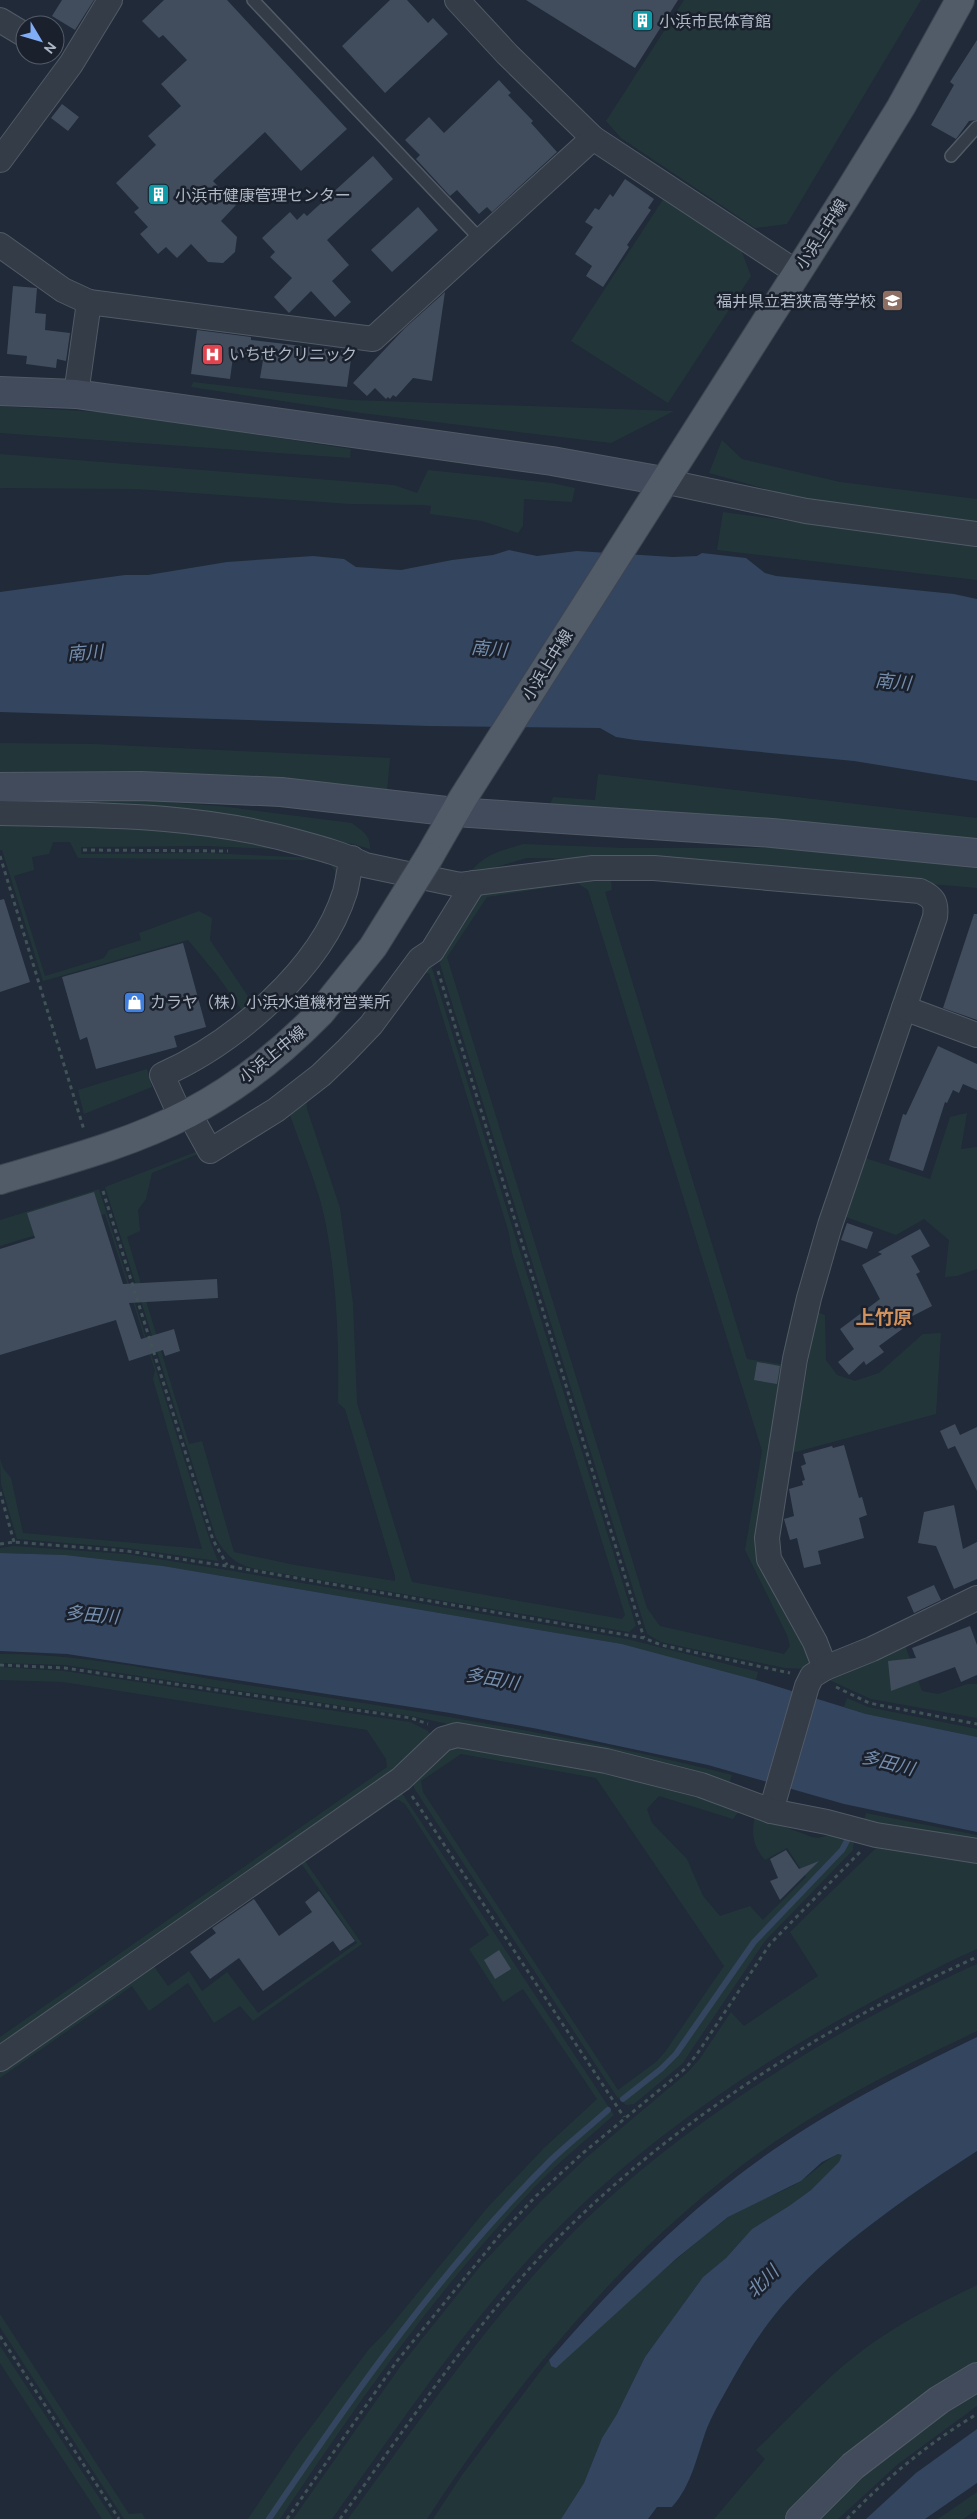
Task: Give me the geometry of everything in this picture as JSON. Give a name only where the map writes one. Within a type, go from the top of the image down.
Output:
[{"type":"main road","name":"小浜上中線","points":[[0,1180],[121,1142],[185,1115],[267,1062],[321,1012],[373,947],[459,805],[796,272],[848,193],[901,107],[960,0]]},
{"type":"street","points":[[65,56],[110,0]]},
{"type":"street","points":[[457,0],[507,54],[593,138],[796,272]]},
{"type":"street","points":[[0,20],[15,29]]},
{"type":"street","points":[[0,160],[59,65]]},
{"type":"street","points":[[0,245],[63,290],[89,302],[372,338],[482,241],[593,138]]},
{"type":"street","points":[[76,394],[89,302]]},
{"type":"street","points":[[0,391],[76,394],[552,461],[657,491],[977,534]]},
{"type":"street","points":[[0,787],[228,789],[281,792],[459,805],[977,853]]},
{"type":"street","points":[[0,814],[135,815],[216,823],[284,838],[352,858],[365,865],[460,885],[592,868],[654,868],[920,891],[930,896],[936,906],[904,1008],[830,1225],[809,1298],[795,1358],[767,1538],[769,1559],[815,1642],[815,1677],[773,1805]]},
{"type":"street","points":[[352,858],[345,892],[314,952],[278,993],[233,1034],[187,1064],[162,1075],[185,1115],[210,1151],[247,1129],[298,1094],[346,1051],[376,1018],[420,959],[432,951],[474,883]]},
{"type":"street","points":[[904,1008],[977,1035]]},
{"type":"street","points":[[815,1677],[977,1598]]},
{"type":"street","points":[[0,2059],[401,1779],[443,1739],[457,1735],[606,1761],[663,1774],[876,1835],[977,1851]]},
{"type":"street","points":[[800,2519],[852,2466],[939,2400],[977,2377]]},
{"type":"lane","points":[[253,0],[482,241]]},
{"type":"lane","points":[[951,156],[977,127]]},
{"type":"path","points":[[83,850],[234,851]]},
{"type":"path","points":[[0,856],[91,1152]]},
{"type":"path","points":[[432,951],[644,1638]]},
{"type":"path","points":[[103,1190],[214,1540],[227,1566]]},
{"type":"path","points":[[0,1492],[14,1542]]},
{"type":"path","points":[[0,1544],[14,1542],[127,1551],[227,1566],[644,1638],[661,1646],[815,1677],[870,1703],[977,1724]]},
{"type":"path","points":[[0,1665],[65,1668],[411,1718],[457,1735]]},
{"type":"path","points":[[401,1779],[624,2117]]},
{"type":"path","points":[[287,2519],[397,2361],[478,2261],[536,2196],[624,2117],[670,2083],[686,2068],[770,1944],[876,1835]]},
{"type":"path","points":[[340,2519],[429,2394],[502,2300],[561,2236],[603,2195],[688,2126],[779,2064],[868,2012],[977,1957]]},
{"type":"path","points":[[0,2336],[119,2519]]},
{"type":"path","points":[[847,2519],[868,2497],[953,2429],[977,2414]]},
{"type":"green space","points":[[684,0],[921,0],[787,224],[755,228],[621,138],[606,121]]},
{"type":"green space","points":[[664,198],[740,247],[751,276],[668,403],[571,341]]},
{"type":"green space","points":[[193,382],[351,400],[674,411],[611,443],[361,413],[191,387]]},
{"type":"green space","points":[[0,406],[114,413],[351,449],[350,458],[0,433]]},
{"type":"green space","points":[[722,440],[742,459],[840,482],[977,499],[977,524],[809,501],[709,473]]},
{"type":"green space","points":[[0,454],[394,485],[417,493],[428,470],[552,483],[575,488],[572,502],[524,499],[523,526],[518,533],[482,521],[430,514],[431,506],[423,505],[350,504],[137,489],[0,488]]},
{"type":"green space","points":[[723,512],[977,546],[977,580],[717,550]]},
{"type":"green space","points":[[0,743],[93,744],[390,758],[387,791],[0,777]]},
{"type":"green space","points":[[598,774],[977,818],[977,843],[549,807],[553,797],[595,800]]},
{"type":"green space","points":[[137,800],[220,806],[352,823],[367,837],[370,849],[353,844],[0,802]]},
{"type":"green space","points":[[0,819],[133,822],[215,830],[273,842],[273,849],[208,846],[81,847],[81,854],[206,853],[318,858],[336,861],[339,890],[317,938],[310,949],[274,989],[246,1016],[217,975],[188,940],[43,981],[2,850],[0,850]],"holes":[[[53,842],[70,842],[78,858],[317,860],[331,864],[335,872],[337,890],[315,940],[299,960],[254,1005],[210,940],[212,918],[199,911],[139,933],[141,940],[109,950],[104,958],[45,976],[14,876],[34,870],[32,857],[49,854]]]},
{"type":"green space","points":[[523,844],[625,848],[780,848],[977,867],[977,888],[658,860],[527,858],[468,875],[486,858]]},
{"type":"green space","points":[[593,875],[653,875],[922,898],[927,900],[930,910],[824,1223],[790,1357],[763,1537],[765,1560],[810,1643],[812,1663],[808,1669],[785,1668],[661,1642],[647,1634],[440,964],[441,954],[482,891]],"holes":[[[611,879],[655,879],[920,902],[924,909],[811,1245],[797,1292],[781,1364],[747,1359],[605,892],[612,890]],[[577,883],[588,890],[762,1451],[745,1550],[787,1635],[790,1646],[784,1654],[660,1626],[647,1608],[447,957],[487,897]]]},
{"type":"green space","points":[[426,964],[432,968],[636,1626],[629,1632],[253,1568],[237,1562],[223,1549],[216,1538],[105,1187],[198,1151],[250,1135]],"holes":[[[423,973],[429,973],[509,1233],[512,1253],[625,1615],[622,1619],[412,1582],[357,1403],[353,1303],[340,1208],[307,1109],[306,1098]],[[290,1115],[319,1195],[329,1243],[336,1311],[338,1403],[345,1409],[395,1581],[295,1565],[234,1552],[202,1441],[189,1444],[127,1237],[140,1231],[138,1210],[146,1199],[152,1173],[198,1154],[207,1161],[272,1123]]]},
{"type":"green space","points":[[147,1069],[152,1087],[84,1114],[78,1090]]},
{"type":"green space","points":[[967,1113],[961,1149],[977,1147],[977,1269],[957,1276],[945,1277],[949,1240],[924,1219],[896,1235],[846,1217],[865,1158],[930,1179],[950,1117]]},
{"type":"green space","points":[[99,1189],[210,1541],[218,1561],[127,1548],[17,1539],[1,1484],[0,1458],[3,1468],[11,1478],[23,1533],[202,1549],[153,1379],[155,1371],[105,1214],[0,1246],[0,1220]]},
{"type":"green space","points":[[817,1312],[825,1315],[826,1360],[837,1375],[855,1381],[879,1373],[923,1334],[941,1333],[936,1414],[792,1453]]},
{"type":"green space","points":[[14,1546],[126,1554],[227,1570],[627,1639],[758,1672],[756,1680],[622,1644],[163,1566],[65,1555],[0,1553],[0,1548]]},
{"type":"green space","points":[[903,1640],[922,1691],[938,1694],[967,1684],[977,1684],[977,1718],[871,1699],[827,1679]]},
{"type":"green space","points":[[0,1654],[62,1657],[127,1665],[434,1715],[614,1748],[732,1775],[729,1784],[411,1716],[65,1665],[0,1663]]},
{"type":"green space","points":[[0,1667],[64,1671],[410,1722],[428,1731],[432,1736],[400,1771],[0,2051],[0,2037],[387,1767],[386,1759],[367,1730],[63,1682],[0,1680]]},
{"type":"green space","points":[[847,1698],[868,1707],[977,1729],[977,1737],[866,1714],[844,1707]]},
{"type":"green space","points":[[461,1744],[662,1784],[740,1810],[733,1819],[659,1796],[647,1809],[652,1823],[687,1859],[703,1896],[720,1916],[750,1906],[763,1920],[806,1877],[787,1848],[765,1860],[754,1840],[755,1816],[812,1837],[818,1838],[833,1834],[854,1839],[853,1850],[765,1941],[682,2064],[634,2104],[626,2105],[617,2097],[414,1788],[412,1777],[447,1746]],"holes":[[[461,1754],[596,1778],[724,1966],[665,2052],[656,2062],[618,2090],[423,1792],[421,1781]]]},
{"type":"green space","points":[[400,1790],[614,2115],[540,2182],[462,2269],[398,2350],[280,2519],[248,2519],[296,2447],[369,2349],[384,2334],[488,2207],[544,2148],[597,2099],[523,1989],[503,2002],[469,1949],[489,1935],[405,1804],[399,1800],[393,1800],[305,1861],[362,1944],[253,2021],[240,2006],[214,2023],[188,1983],[149,2011],[132,1986],[0,2078],[0,2068],[151,1962],[168,1986],[189,1971],[202,1991],[227,1972],[258,2013],[357,1943],[298,1859]]},
{"type":"green space","points":[[866,1813],[977,1835],[977,1843],[929,1835],[864,1820]]},
{"type":"green space","points":[[879,1845],[977,1860],[977,1949],[848,2015],[759,2068],[715,2097],[632,2161],[592,2195],[555,2231],[494,2299],[438,2371],[332,2519],[293,2519],[402,2364],[482,2264],[541,2201],[587,2157],[688,2072],[701,2057],[731,2012],[744,2026],[818,1976],[790,1932]]},
{"type":"green space","points":[[977,1964],[977,2031],[876,2081],[816,2115],[757,2154],[701,2198],[649,2245],[599,2295],[553,2348],[508,2404],[427,2519],[348,2519],[478,2342],[534,2274],[606,2201],[653,2160],[757,2085],[812,2050],[868,2018],[923,1989]]},
{"type":"green space","points":[[838,2154],[843,2155],[839,2162],[811,2190],[752,2229],[726,2258],[703,2277],[645,2357],[617,2414],[602,2438],[584,2483],[561,2519],[433,2519],[462,2475],[549,2360],[551,2366],[682,2255],[735,2213],[801,2181]]},
{"type":"green space","points":[[977,2285],[977,2366],[817,2485],[784,2519],[714,2519],[765,2459],[756,2450],[829,2378],[860,2352],[889,2332]]},
{"type":"green space","points":[[0,2314],[129,2514],[142,2513],[145,2519],[124,2519],[0,2327]]},
{"type":"green space","points":[[0,2346],[113,2519],[102,2519],[0,2363]]},
{"type":"green space","points":[[977,2388],[977,2406],[898,2464],[838,2519],[814,2519],[839,2494]]},
{"type":"green space","points":[[977,2492],[977,2510],[963,2519],[938,2519]]},
{"type":"water","name":"南川","points":[[509,550],[537,556],[577,551],[673,557],[697,556],[702,553],[746,558],[765,573],[776,576],[954,594],[977,599],[977,781],[854,761],[635,740],[616,737],[600,728],[429,726],[0,712],[0,592],[125,575],[148,575],[227,562],[313,556],[344,559],[356,567],[401,570],[452,560],[493,555]]},
{"type":"water","name":"多田川","points":[[0,1553],[65,1555],[163,1566],[622,1644],[756,1680],[866,1714],[977,1737],[977,1832],[844,1804],[708,1765],[538,1729],[450,1713],[67,1654],[0,1651]]},
{"type":"water","name":"北川","points":[[977,2037],[977,2151],[929,2183],[854,2238],[831,2257],[790,2297],[755,2342],[718,2405],[707,2428],[689,2479],[672,2507],[657,2507],[648,2519],[561,2519],[584,2483],[602,2438],[617,2414],[645,2357],[703,2277],[726,2258],[752,2229],[811,2190],[839,2162],[842,2155],[838,2154],[822,2162],[801,2181],[728,2217],[677,2258],[556,2368],[551,2366],[549,2360],[612,2291],[678,2225],[755,2163],[816,2122],[847,2104]]},
{"type":"water","points":[[977,2429],[977,2483],[925,2519],[866,2519],[916,2473]]},
{"type":"building","points":[[62,0],[94,0],[75,30],[65,24],[65,15],[53,15]]},
{"type":"building","points":[[164,0],[227,0],[347,129],[301,171],[265,132],[213,181],[236,205],[221,221],[237,237],[235,252],[223,263],[208,262],[191,244],[177,258],[166,247],[158,254],[140,234],[148,227],[134,212],[139,208],[116,183],[156,145],[148,136],[181,106],[161,84],[187,60],[163,35],[159,38],[142,21]]},
{"type":"building","points":[[390,0],[407,0],[428,23],[433,18],[448,34],[385,93],[342,46]]},
{"type":"building","points":[[526,0],[678,0],[635,68]]},
{"type":"building","points":[[977,40],[977,120],[969,121],[956,139],[931,125],[954,85],[950,82]]},
{"type":"building","points":[[499,80],[511,93],[508,95],[533,121],[531,123],[557,152],[492,212],[487,207],[479,214],[457,190],[450,196],[416,159],[420,155],[405,140],[429,117],[444,133]]},
{"type":"building","points":[[62,104],[79,117],[68,131],[51,118]]},
{"type":"building","points":[[373,156],[393,179],[327,240],[349,265],[332,281],[351,302],[335,317],[311,291],[289,313],[274,297],[292,278],[270,257],[275,252],[262,238],[290,212],[297,220],[304,213],[307,216]]},
{"type":"building","points":[[625,179],[654,199],[648,208],[651,210],[627,245],[629,247],[603,287],[586,276],[592,266],[575,254],[593,227],[585,222],[595,208],[599,210],[610,194],[613,197]]},
{"type":"building","points":[[418,207],[438,230],[392,272],[371,250]]},
{"type":"building","points":[[13,286],[37,288],[35,313],[46,314],[45,330],[70,333],[66,361],[57,359],[56,368],[26,364],[27,356],[7,354]]},
{"type":"building","points":[[445,292],[432,381],[413,378],[396,397],[393,395],[390,399],[388,397],[386,399],[375,388],[367,396],[353,383],[405,328]]},
{"type":"building","points":[[197,330],[251,337],[251,340],[352,352],[347,387],[260,378],[263,360],[233,357],[230,379],[191,374]]},
{"type":"building","points":[[4,899],[30,982],[0,992],[0,900]]},
{"type":"building","points":[[974,914],[977,914],[977,1020],[943,1008]]},
{"type":"building","name":"カラヤ（株）小浜水道機材営業所","points":[[183,943],[206,1027],[174,1036],[177,1047],[96,1069],[87,1037],[80,1040],[62,977]]},
{"type":"building","points":[[938,1046],[977,1064],[977,1090],[963,1084],[959,1093],[953,1090],[947,1103],[945,1102],[923,1171],[889,1160],[903,1114],[906,1115]]},
{"type":"building","points":[[94,1192],[123,1284],[217,1279],[218,1298],[129,1303],[141,1339],[174,1329],[180,1351],[165,1356],[163,1350],[129,1361],[116,1320],[0,1355],[0,1249],[35,1238],[27,1213]]},
{"type":"building","points":[[847,1223],[873,1232],[867,1249],[841,1240]]},
{"type":"building","points":[[920,1229],[930,1246],[911,1256],[920,1272],[916,1274],[932,1306],[901,1322],[905,1327],[879,1346],[884,1352],[866,1365],[864,1361],[849,1375],[838,1362],[854,1349],[840,1329],[880,1299],[862,1265],[882,1254],[878,1252]]},
{"type":"building","points":[[757,1362],[780,1366],[777,1384],[754,1380]]},
{"type":"building","points":[[955,1424],[960,1435],[977,1427],[977,1491],[955,1446],[948,1449],[940,1431]]},
{"type":"building","points":[[844,1445],[859,1498],[862,1497],[867,1515],[859,1518],[864,1538],[818,1551],[821,1564],[804,1568],[797,1538],[790,1540],[784,1519],[794,1516],[789,1489],[803,1485],[802,1481],[805,1480],[801,1466],[806,1464],[803,1454],[832,1446],[833,1448]]},
{"type":"building","points":[[954,1505],[963,1549],[977,1542],[977,1579],[954,1589],[936,1546],[918,1543],[924,1512]]},
{"type":"building","points":[[934,1585],[941,1600],[914,1613],[907,1597]]},
{"type":"building","points":[[970,1626],[977,1645],[977,1675],[961,1682],[955,1667],[891,1691],[888,1661],[916,1658],[912,1648]]},
{"type":"building","points":[[786,1850],[799,1869],[819,1861],[780,1900],[770,1881],[778,1878],[770,1859]]},
{"type":"building","points":[[319,1891],[355,1941],[340,1951],[333,1941],[263,1991],[239,1958],[210,1979],[190,1952],[216,1933],[212,1928],[254,1899],[279,1936],[312,1912],[305,1902]]},
{"type":"building","points":[[499,1950],[511,1969],[495,1979],[484,1960]]},
{"type":"waterway","points":[[623,2099],[661,2069],[676,2054],[754,1942],[842,1850],[848,1839]]},
{"type":"waterway","points":[[269,2519],[367,2378],[437,2287],[511,2201],[551,2160],[608,2110]]},
{"type":"place","name":"小浜市民体育館","points":[[643,21]]},
{"type":"place","name":"小浜市健康管理センター","points":[[159,195]]},
{"type":"place","name":"福井県立若狭高等学校","points":[[892,301]]},
{"type":"place","name":"いちせクリニック","points":[[213,354]]},
{"type":"place","name":"カラヤ（株）小浜水道機材営業所","points":[[134,1002]]},
{"type":"district","name":"上竹原","points":[[884,1317]]}]
